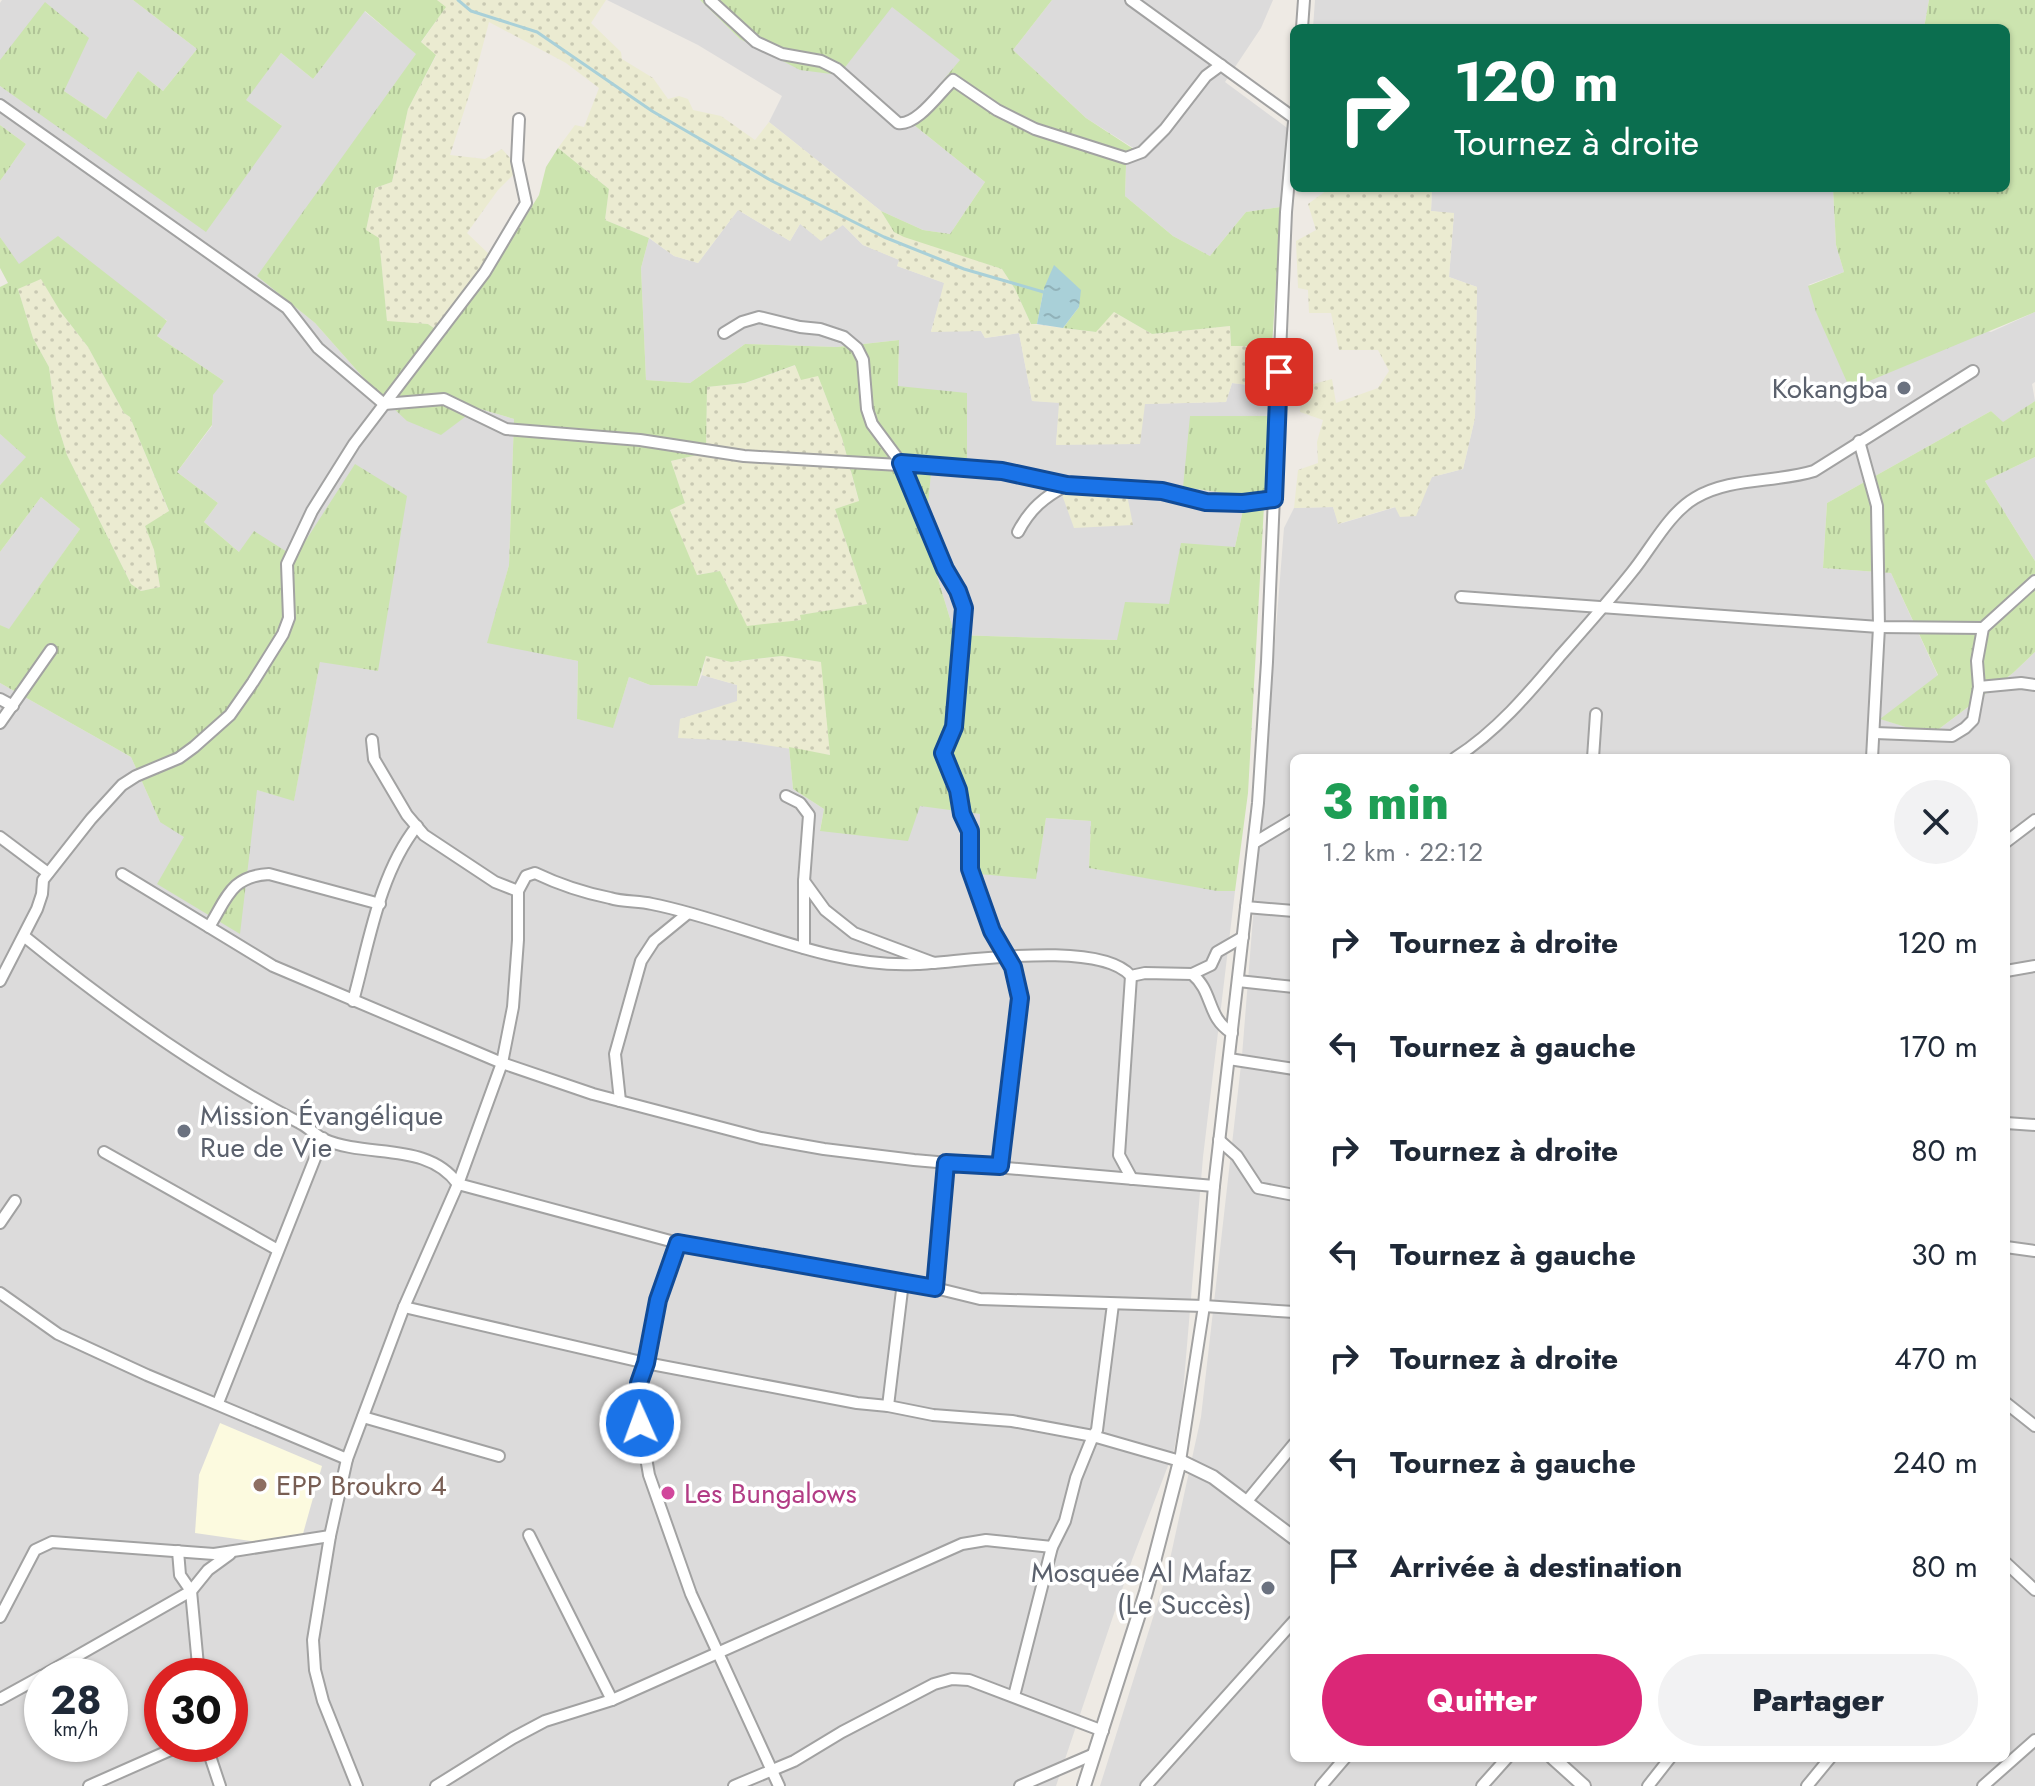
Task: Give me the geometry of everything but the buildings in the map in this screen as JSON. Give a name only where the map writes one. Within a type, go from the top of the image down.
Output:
[{"type":"street","points":[[710,0],[756,42],[782,54],[821,61],[837,69],[898,123],[906,124],[916,119],[953,80],[997,110],[1035,129],[1126,158],[1142,152],[1165,129],[1206,76],[1221,65]]},
{"type":"street","points":[[1131,0],[1290,117]]},
{"type":"street","points":[[1302,24],[1304,0]]},
{"type":"street","points":[[0,105],[287,308],[318,348],[384,404],[444,399],[506,429],[640,440],[757,457],[1002,471],[1067,485],[1162,491],[1206,502],[1243,503],[1274,499]]},
{"type":"street","points":[[0,981],[25,937],[48,873],[122,785],[179,758],[230,715],[283,634],[289,618],[285,581],[287,564],[312,511],[354,444],[485,272],[526,203],[517,161],[519,119]]},
{"type":"street","points":[[1084,1786],[1146,1592],[1180,1461],[1204,1306],[1214,1186],[1254,843],[1267,662],[1290,166]]},
{"type":"street","points":[[724,333],[742,322],[759,317],[844,337],[857,348],[863,360],[867,409],[872,424],[901,463],[964,608],[954,727],[943,753],[970,831],[970,869],[992,931],[1013,967],[1020,998],[1000,1166]]},
{"type":"street","points":[[1461,754],[1509,715],[1693,499],[1716,488],[1789,479],[1814,471],[1973,371]]},
{"type":"street","points":[[1859,441],[1877,506],[1879,627],[1872,754]]},
{"type":"street","points":[[1018,532],[1028,513],[1045,497],[1067,485]]},
{"type":"street","points":[[1875,733],[1952,736],[1965,728],[1973,720],[1979,687],[1977,661],[1983,628],[2035,581]]},
{"type":"street","points":[[1461,597],[1879,627],[1983,628]]},
{"type":"street","points":[[0,723],[51,650]]},
{"type":"street","points":[[1979,687],[2021,683],[2035,685]]},
{"type":"street","points":[[0,699],[13,706]]},
{"type":"street","points":[[1593,754],[1596,714]]},
{"type":"street","points":[[372,740],[374,759],[417,826],[438,847],[459,857],[495,882],[518,891]]},
{"type":"street","points":[[786,796],[800,803],[809,815],[804,881],[804,948]]},
{"type":"street","points":[[2010,839],[2035,820]]},
{"type":"street","points":[[1254,843],[1290,821]]},
{"type":"street","points":[[353,1001],[380,904],[402,846],[417,826]]},
{"type":"street","points":[[0,837],[48,873]]},
{"type":"street","points":[[357,1786],[323,1701],[315,1670],[313,1640],[330,1536],[347,1459],[404,1307],[458,1184],[502,1063],[513,1007],[518,891],[526,876],[535,873],[610,898],[650,903],[804,948],[881,964],[934,963],[1005,955],[1079,956],[1119,966],[1131,976]]},
{"type":"street","points":[[122,874],[273,966],[502,1063],[620,1101],[761,1138],[824,1149],[946,1163],[1214,1186]]},
{"type":"street","points":[[209,927],[233,888],[252,875],[269,874],[380,904]]},
{"type":"street","points":[[804,881],[825,910],[854,933],[934,963]]},
{"type":"street","points":[[1246,907],[1290,911]]},
{"type":"street","points":[[620,1101],[615,1054],[641,961],[654,941],[687,914]]},
{"type":"street","points":[[25,937],[113,1007],[250,1097],[305,1125],[323,1138],[359,1149],[426,1158],[449,1172],[458,1184],[678,1243],[903,1282],[980,1299],[1290,1312]]},
{"type":"street","points":[[1131,976],[1145,973],[1192,974],[1211,965],[1217,952],[1243,937]]},
{"type":"street","points":[[2010,970],[2035,966]]},
{"type":"street","points":[[1192,974],[1202,984],[1220,1025],[1232,1033]]},
{"type":"street","points":[[1131,976],[1119,1155],[1132,1179]]},
{"type":"street","points":[[1238,981],[1290,987]]},
{"type":"street","points":[[1229,1059],[1290,1068]]},
{"type":"street","points":[[2010,1123],[2035,1125]]},
{"type":"street","points":[[218,1403],[323,1138]]},
{"type":"street","points":[[1219,1140],[1237,1156],[1258,1188],[1290,1194]]},
{"type":"street","points":[[104,1152],[278,1250]]},
{"type":"street","points":[[935,1288],[946,1163]]},
{"type":"street","points":[[0,1223],[15,1201]]},
{"type":"street","points":[[678,1243],[658,1300],[639,1383],[638,1404],[649,1475],[691,1594],[779,1786]]},
{"type":"street","points":[[2010,1248],[2035,1251]]},
{"type":"street","points":[[888,1406],[903,1282]]},
{"type":"street","points":[[0,1293],[58,1334],[347,1459]]},
{"type":"street","points":[[1014,1696],[1052,1547],[1065,1521],[1076,1478],[1097,1430],[1113,1304]]},
{"type":"street","points":[[404,1307],[646,1363],[857,1403],[933,1415],[1012,1421],[1093,1436],[1180,1461],[1213,1477],[1290,1535]]},
{"type":"street","points":[[2010,1406],[2035,1426]]},
{"type":"street","points":[[363,1417],[499,1456]]},
{"type":"street","points":[[1247,1501],[1290,1449]]},
{"type":"street","points":[[529,1535],[612,1700]]},
{"type":"street","points":[[0,1617],[35,1550],[52,1542],[231,1553],[330,1536]]},
{"type":"street","points":[[436,1786],[545,1721],[612,1700],[962,1544],[986,1540],[1052,1547]]},
{"type":"street","points":[[178,1551],[180,1575],[191,1591],[197,1658]]},
{"type":"street","points":[[74,1658],[191,1591],[208,1570],[231,1553]]},
{"type":"street","points":[[2010,1567],[2035,1590]]},
{"type":"street","points":[[1146,1786],[1290,1625]]},
{"type":"street","points":[[734,1786],[794,1761],[934,1684],[952,1679],[969,1680],[1103,1731]]},
{"type":"street","points":[[0,1699],[24,1686]]},
{"type":"street","points":[[2010,1752],[2035,1740]]},
{"type":"street","points":[[1020,1786],[1094,1754]]},
{"type":"street","points":[[89,1786],[144,1762]]},
{"type":"street","points":[[212,1762],[220,1786]]},
{"type":"street","points":[[1321,1786],[1342,1762]]},
{"type":"street","points":[[1482,1786],[1503,1762]]},
{"type":"street","points":[[1557,1762],[1584,1786]]},
{"type":"street","points":[[1648,1786],[1667,1762]]},
{"type":"street","points":[[1807,1786],[1827,1762]]},
{"type":"street","points":[[1983,1786],[2002,1762]]},
{"type":"shaded area","points":[[2,0],[133,0],[197,49],[163,91],[138,71],[106,119],[64,91],[0,60]]},
{"type":"shaded area","points":[[607,0],[700,0],[740,39],[892,6],[961,60],[909,121],[985,182],[950,234],[923,230],[881,211],[769,122],[782,96],[698,45]]},
{"type":"shaded area","points":[[1052,0],[1273,0],[1261,28],[1225,82],[1290,130],[1281,207],[1246,212],[1210,256],[1173,236],[1125,196],[1126,165],[1135,149],[1086,118],[1013,50]]},
{"type":"shaded area","points":[[1315,0],[1929,0],[1925,24],[1313,24]]},
{"type":"shaded area","points":[[364,11],[417,54],[258,276],[315,323],[376,392],[477,408],[514,419],[509,565],[488,642],[578,661],[577,719],[613,727],[629,677],[650,685],[697,686],[702,675],[737,685],[737,702],[680,719],[740,741],[789,747],[793,789],[824,809],[820,830],[920,805],[981,814],[1035,879],[1046,818],[1091,821],[1089,868],[1235,891],[1203,1157],[1182,1404],[1174,1450],[1132,1560],[1056,1786],[0,1786],[0,683],[131,757],[160,822],[257,790],[294,800],[320,661],[377,671],[295,558],[239,552],[204,522],[218,503],[177,472],[212,426],[213,394],[224,381],[157,336],[167,320],[18,265],[0,237],[0,181],[26,144],[0,125],[0,86],[46,117],[281,125],[245,100],[281,53],[313,79]]},
{"type":"shaded area","points":[[1432,192],[1833,192],[1836,245],[1844,272],[1808,285],[1991,332],[2035,312],[2035,382],[2032,384],[2035,401],[2003,423],[1991,411],[1827,503],[1823,568],[1891,573],[1938,676],[1881,719],[1931,735],[2013,673],[2035,652],[2035,1786],[1100,1786],[1167,1573],[1201,1417],[1242,1056],[1284,528],[1294,508],[1333,507],[1339,524],[1396,507],[1432,477],[1463,469],[1475,418],[1477,287],[1449,277],[1454,214],[1431,211]]},
{"type":"shaded area","points":[[738,210],[790,241],[800,224],[842,224],[863,245],[900,260],[897,266],[945,283],[931,331],[981,331],[985,338],[1019,333],[1032,401],[1060,402],[1056,444],[1145,404],[1226,402],[1232,383],[1257,386],[1270,369],[1269,416],[1191,416],[1246,496],[1235,547],[1169,604],[1117,640],[955,635],[925,536],[931,473],[967,476],[898,386],[899,340],[837,347],[745,344],[690,383],[646,380],[641,268],[649,238],[674,256],[698,263]]},
{"type":"shaded area","points":[[0,434],[27,457],[0,485]]},
{"type":"shaded area","points":[[2035,457],[2035,561],[1985,481]]},
{"type":"shaded area","points":[[41,497],[80,529],[9,630],[0,625],[0,552]]},
{"type":"shaded area","points":[[220,1423],[322,1466],[299,1548],[195,1533],[199,1475]]},
{"type":"green space","points":[[133,0],[437,0],[446,7],[421,42],[436,55],[408,109],[392,182],[375,188],[366,230],[379,238],[387,321],[428,324],[438,331],[492,257],[498,261],[539,195],[546,167],[558,148],[609,189],[605,220],[649,238],[641,268],[646,380],[690,383],[745,344],[837,347],[899,340],[898,386],[967,393],[967,477],[931,474],[925,536],[955,635],[1117,640],[1125,602],[1169,604],[1181,543],[1235,547],[1246,496],[1183,487],[1190,416],[1269,416],[1248,793],[1235,891],[1217,891],[1089,868],[1091,821],[1046,818],[1036,879],[979,874],[980,814],[920,806],[908,841],[820,831],[824,809],[793,789],[789,747],[830,755],[821,662],[782,656],[731,662],[706,656],[697,686],[650,685],[629,677],[613,728],[577,719],[578,661],[487,643],[509,565],[514,419],[477,408],[441,435],[407,421],[376,392],[315,323],[257,276],[416,54],[365,11],[313,79],[281,53],[246,100],[282,126],[206,232],[0,86],[0,60],[45,2],[89,38],[64,91],[106,119],[138,71],[163,91],[197,49]],"holes":[[[795,365],[801,380],[818,376],[842,438],[859,501],[835,509],[867,604],[800,615],[801,620],[747,626],[720,571],[697,575],[670,510],[685,503],[671,461],[706,453],[707,387],[745,383]]]},
{"type":"green space","points":[[437,0],[606,0],[591,23],[621,52],[622,59],[653,78],[668,99],[679,96],[688,99],[693,110],[721,116],[755,140],[769,122],[881,211],[894,232],[1002,269],[1031,324],[1095,332],[1114,312],[1152,334],[1230,326],[1231,346],[1272,346],[1270,369],[1257,386],[1232,383],[1226,402],[1145,404],[1140,444],[1056,445],[1059,403],[1032,401],[1019,333],[985,338],[981,331],[931,332],[944,283],[897,266],[899,260],[863,245],[843,225],[821,241],[800,224],[790,241],[738,210],[698,263],[674,256],[649,238],[605,220],[609,189],[558,148],[575,125],[584,127],[599,88],[566,63],[489,22],[450,155],[485,159],[502,149],[511,159],[516,172],[498,190],[467,233],[492,257],[438,331],[428,324],[387,322],[379,239],[366,230],[375,188],[392,182],[408,109],[436,56],[421,43],[445,8]]},
{"type":"green space","points":[[700,0],[1052,0],[1013,50],[1086,118],[1135,150],[1126,165],[1125,196],[1173,236],[1210,256],[1246,212],[1281,207],[1272,346],[1231,346],[1230,326],[1152,334],[1114,312],[1096,332],[1063,328],[1079,307],[1044,288],[1037,324],[1031,324],[1002,269],[904,237],[894,232],[881,211],[923,230],[950,234],[985,182],[909,121],[960,60],[892,7],[839,75],[800,70],[740,39]]},
{"type":"green space","points":[[1929,0],[2035,0],[2035,312],[1850,389],[1816,312],[1808,286],[1844,272],[1836,245],[1833,192],[2010,192],[2010,24],[1925,24]]},
{"type":"green space","points":[[0,125],[26,144],[0,181]]},
{"type":"green space","points":[[1324,192],[1432,192],[1431,211],[1454,213],[1449,277],[1477,287],[1475,418],[1463,469],[1432,477],[1416,516],[1400,517],[1395,507],[1338,524],[1333,507],[1294,508],[1298,470],[1318,463],[1317,442],[1323,420],[1300,412],[1302,387],[1332,379],[1336,403],[1378,388],[1389,371],[1378,350],[1339,350],[1331,313],[1309,313],[1308,290],[1298,288],[1296,241],[1316,230],[1308,204]]},
{"type":"green space","points":[[58,236],[167,321],[157,336],[224,381],[213,395],[212,425],[177,472],[218,503],[204,522],[239,552],[254,531],[295,557],[355,464],[407,496],[378,671],[320,662],[294,801],[257,790],[240,934],[157,884],[184,837],[160,822],[131,757],[0,683],[0,625],[9,629],[80,529],[41,497],[0,552],[0,485],[26,457],[0,434],[0,287],[8,283],[0,268],[0,237],[19,264]],"holes":[[[41,279],[60,311],[88,347],[124,413],[130,417],[169,511],[145,526],[154,550],[160,587],[141,591],[131,584],[67,455],[56,419],[49,367],[33,338],[18,289]]]},
{"type":"green space","points":[[41,278],[60,311],[88,347],[124,413],[130,417],[169,512],[145,526],[154,550],[160,587],[141,591],[131,584],[67,455],[56,419],[49,367],[33,338],[18,289]]},
{"type":"green space","points":[[796,365],[818,376],[842,438],[859,502],[835,509],[867,604],[801,615],[802,620],[747,627],[720,571],[696,575],[688,558],[670,509],[685,503],[671,461],[706,453],[707,387],[746,383]]},
{"type":"green space","points":[[2035,401],[2035,457],[1985,481],[2035,561],[2035,652],[2013,673],[1931,735],[1880,719],[1938,675],[1891,573],[1823,568],[1827,503],[1991,411],[2003,422]]},
{"type":"green space","points":[[1061,492],[1127,495],[1133,525],[1074,528]]},
{"type":"green space","points":[[706,656],[732,662],[782,656],[822,662],[830,755],[740,741],[678,738],[680,719],[737,701],[737,685],[702,675]]},
{"type":"water","points":[[1054,265],[1081,290],[1079,307],[1063,328],[1037,324],[1044,288]]},
{"type":"waterway","points":[[458,0],[471,11],[537,32],[652,111],[772,181],[884,237],[964,269],[1047,293]]},
{"type":"place","name":"Kokangba","points":[[1904,388]]},
{"type":"place","name":"Mission Évangélique Rue de Vie","points":[[184,1131]]},
{"type":"place","name":"EPP Broukro 4","points":[[260,1485]]},
{"type":"place","name":"Les Bungalows","points":[[668,1493]]},
{"type":"place","name":"Mosquée Al Mafaz (Le Succès)","points":[[1268,1588]]},
{"type":"route","points":[[640,1423],[639,1383],[658,1300],[678,1243],[935,1288],[946,1163],[1000,1166],[1020,998],[1013,967],[992,931],[970,869],[970,831],[943,753],[954,727],[963,639],[962,599],[945,569],[901,463],[971,471],[1002,471],[1067,485],[1162,491],[1206,502],[1243,503],[1274,499],[1279,372]]}]
